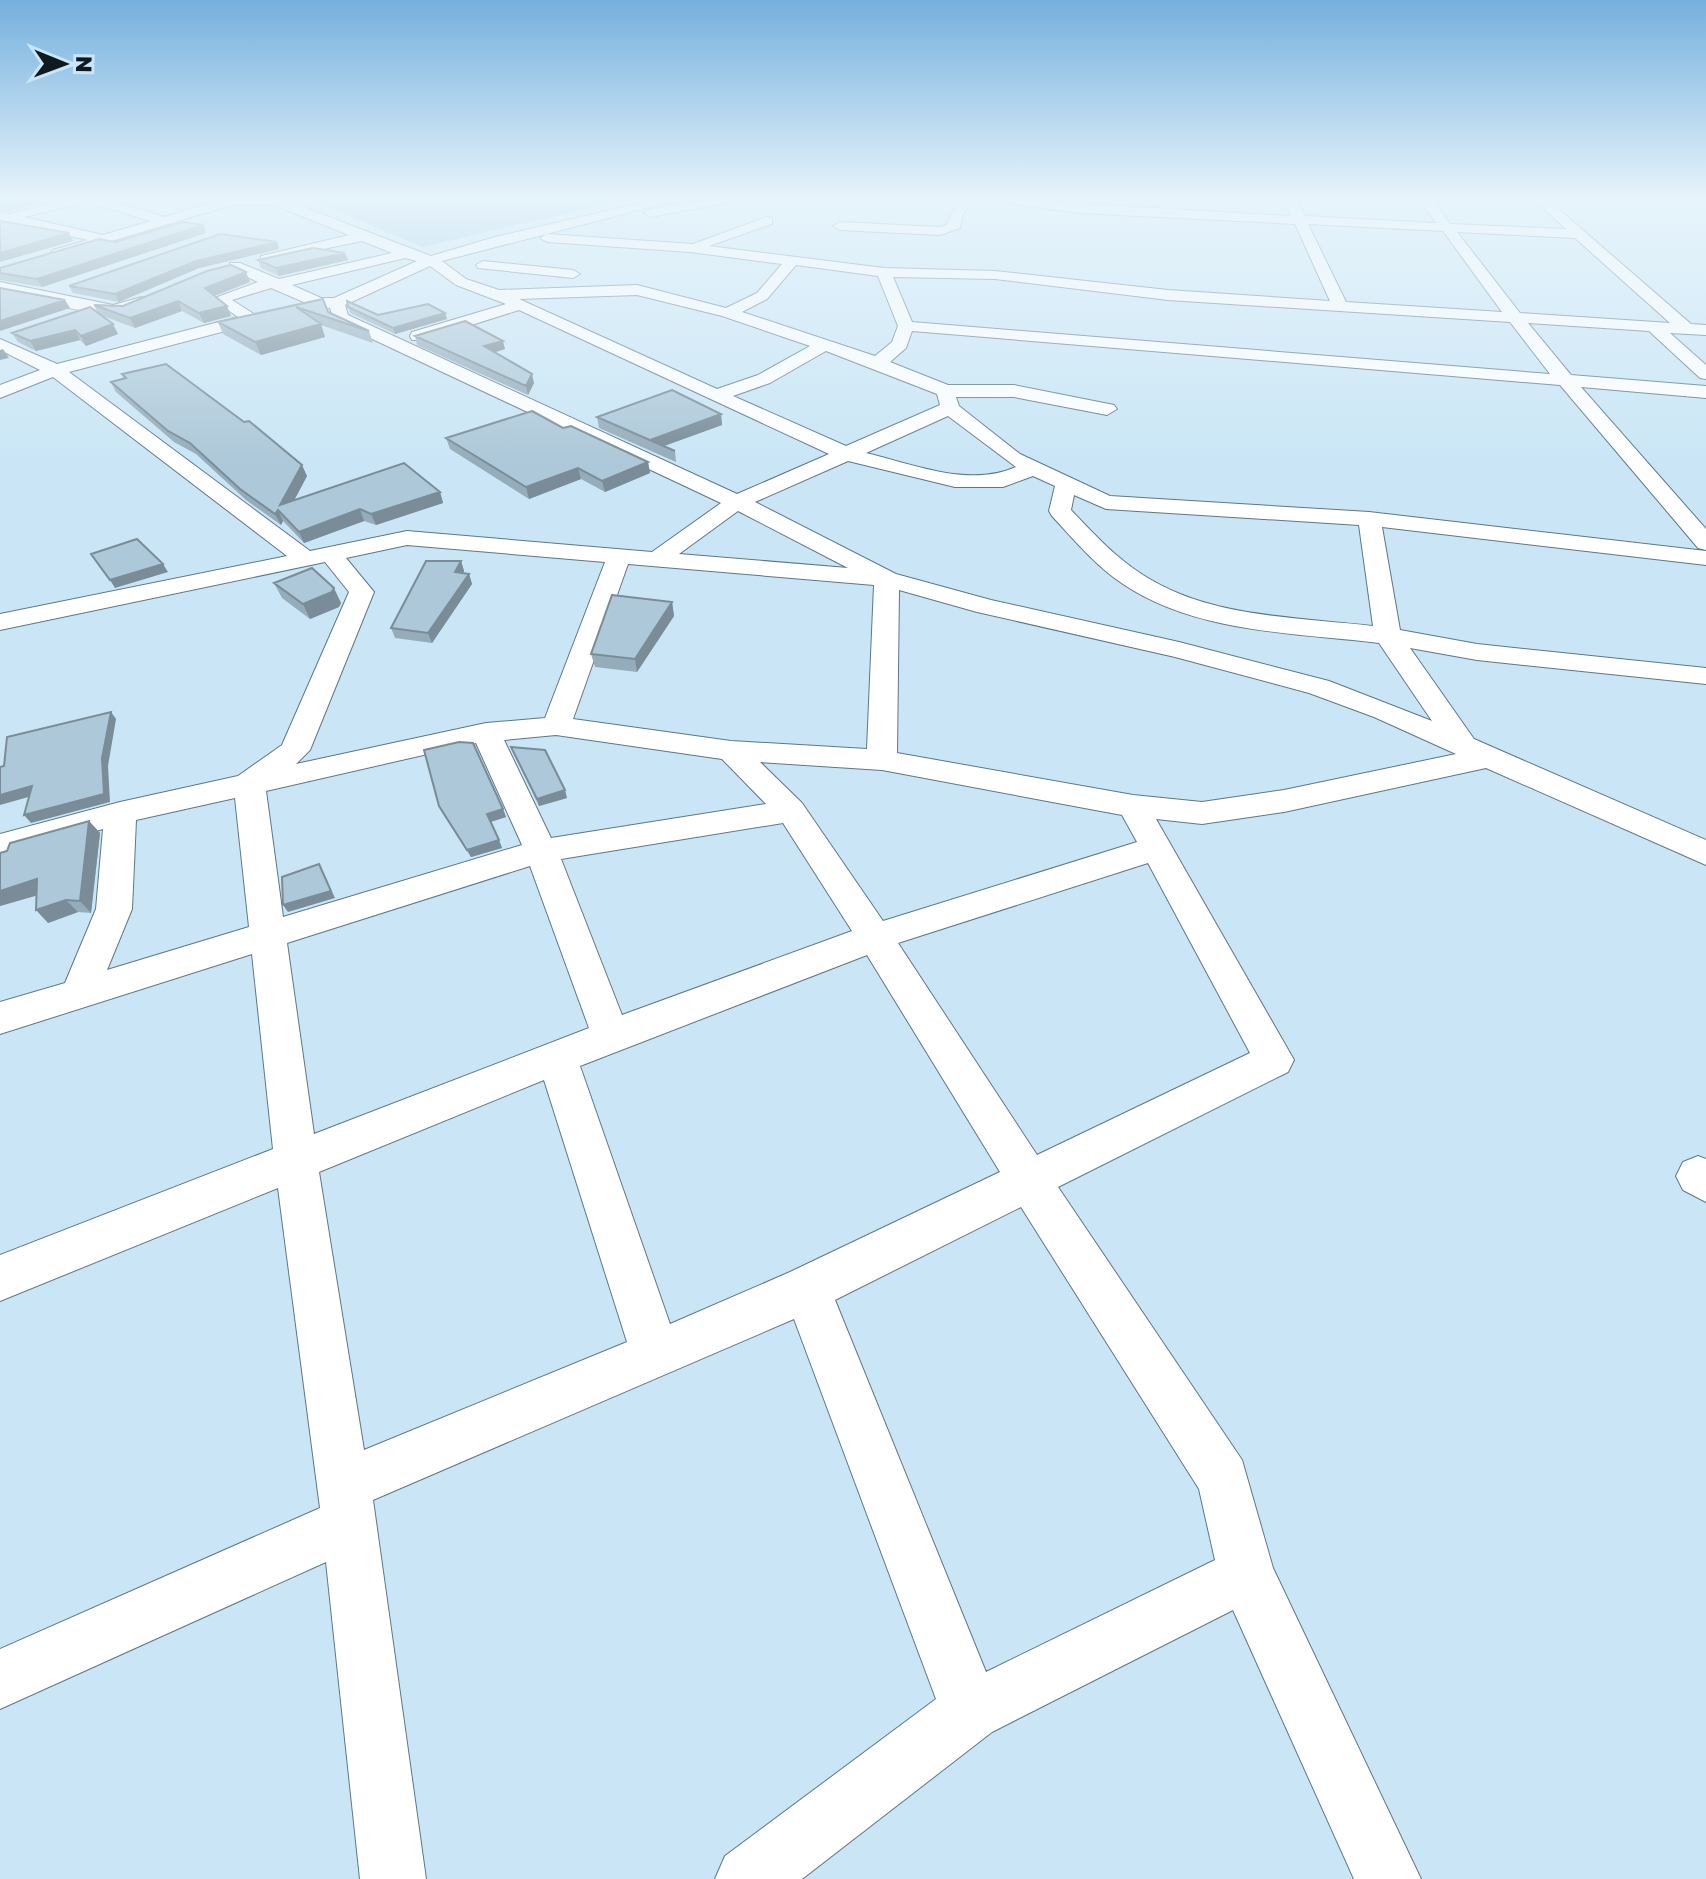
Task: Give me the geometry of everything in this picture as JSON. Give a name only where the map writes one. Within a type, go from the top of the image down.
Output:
[{"type":"street","points":[[0,287],[97,307],[131,308],[157,295]]},
{"type":"street","points":[[43,296],[68,287]]},
{"type":"street","points":[[251,319],[220,299],[262,287]]},
{"type":"street","points":[[282,287],[394,343],[737,502],[887,579]]},
{"type":"street","points":[[0,376],[51,368],[285,311],[330,312],[379,287]]},
{"type":"street","points":[[474,287],[846,454],[955,481],[1003,481],[1033,468]]},
{"type":"street","points":[[576,291],[580,287]]},
{"type":"street","points":[[728,313],[762,296],[770,287]]},
{"type":"street","points":[[878,363],[900,344],[906,326],[890,287]]},
{"type":"street","points":[[1094,287],[1517,320],[1697,330]]},
{"type":"street","points":[[1331,287],[1339,304]]},
{"type":"street","points":[[1492,287],[1544,356],[1706,543]]},
{"type":"street","points":[[1644,287],[1697,330]]},
{"type":"street","points":[[1091,303],[1114,289]]},
{"type":"street","points":[[498,295],[637,290],[728,313],[878,363],[947,399],[1013,458],[1106,502],[1369,519],[1706,558]]},
{"type":"street","points":[[394,343],[520,305]]},
{"type":"street","points":[[69,317],[97,307]]},
{"type":"street","points":[[1081,318],[1081,341]]},
{"type":"street","points":[[906,326],[1706,392]]},
{"type":"street","points":[[1655,328],[1706,374]]},
{"type":"street","points":[[5,340],[51,368],[318,555],[362,592],[295,750],[249,784]]},
{"type":"street","points":[[716,395],[764,379],[825,345]]},
{"type":"street","points":[[0,392],[51,368]]},
{"type":"street","points":[[76,386],[106,379]]},
{"type":"street","points":[[657,559],[737,502],[846,454],[947,399],[1014,391],[1107,409]]},
{"type":"street","points":[[1066,484],[1060,511],[1084,538],[1140,584],[1208,613],[1388,636],[1477,652],[1706,676]]},
{"type":"street","points":[[1369,519],[1388,636],[1476,753]]},
{"type":"street","points":[[0,622],[392,539],[420,538],[887,579],[974,604],[1179,650],[1319,687],[1384,711],[1706,853]]},
{"type":"street","points":[[556,726],[619,556]]},
{"type":"street","points":[[882,760],[887,579]]},
{"type":"street","points":[[0,846],[120,813],[486,732],[556,726],[731,751],[882,760],[1133,806],[1202,813],[1284,801],[1476,753]]},
{"type":"street","points":[[486,732],[541,851],[611,1036]]},
{"type":"street","points":[[731,751],[791,811],[1223,1479],[1246,1574],[1388,1879]]},
{"type":"street","points":[[249,784],[296,1162],[347,1504],[393,1879]]},
{"type":"street","points":[[0,1679],[347,1504],[656,1355],[807,1289],[1274,1060],[1133,806]]},
{"type":"street","points":[[0,1018],[541,851],[791,811]]},
{"type":"street","points":[[79,993],[114,909],[120,813]]},
{"type":"street","points":[[0,1278],[557,1057],[875,937],[1156,848]]},
{"type":"street","points":[[557,1057],[656,1355]]},
{"type":"street","points":[[807,1289],[971,1711]]},
{"type":"street","points":[[748,1879],[971,1711],[1246,1574]]},
{"type":"building","points":[[73,287],[133,287],[115,294]]},
{"type":"building","points":[[169,287],[208,287],[205,288],[227,306],[199,313],[178,301],[130,318],[94,305],[123,306]]},
{"type":"building","points":[[0,288],[65,300],[0,321]]},
{"type":"building","points":[[323,299],[328,312],[369,331],[296,307],[321,324],[255,342],[218,322]]},
{"type":"building","points":[[347,301],[378,315],[428,304],[445,313],[393,328],[348,307]]},
{"type":"building","points":[[90,307],[113,324],[81,336],[75,330],[30,341],[12,333]]},
{"type":"building","points":[[465,321],[503,341],[484,346],[532,374],[526,386],[415,336]]},
{"type":"building","points":[[166,364],[244,422],[249,421],[302,465],[280,505],[404,463],[440,492],[371,514],[360,509],[299,532],[278,510],[275,514],[240,489],[190,443],[168,431],[111,382],[126,378],[122,374]]},
{"type":"building","points":[[672,390],[721,414],[650,440],[675,451],[597,417]]},
{"type":"building","points":[[532,411],[563,428],[571,426],[648,462],[602,481],[578,468],[526,487],[446,438]]},
{"type":"building","points":[[137,539],[163,564],[110,580],[91,554]]},
{"type":"building","points":[[426,561],[461,561],[455,572],[469,574],[428,633],[391,628]]},
{"type":"building","points":[[312,568],[334,588],[332,592],[303,604],[274,583]]},
{"type":"building","points":[[612,595],[672,602],[635,659],[591,654]]},
{"type":"building","points":[[111,712],[102,758],[104,794],[24,815],[32,786],[0,795],[0,767],[4,766],[7,737]]},
{"type":"building","points":[[459,742],[473,743],[503,809],[487,814],[499,840],[467,850],[439,806],[424,750]]},
{"type":"building","points":[[511,747],[545,750],[565,790],[537,799]]},
{"type":"building","points":[[89,821],[80,901],[66,900],[36,910],[37,879],[0,891],[0,853],[7,851],[10,843]]},
{"type":"building","points":[[319,864],[331,891],[283,905],[282,877]]}]
